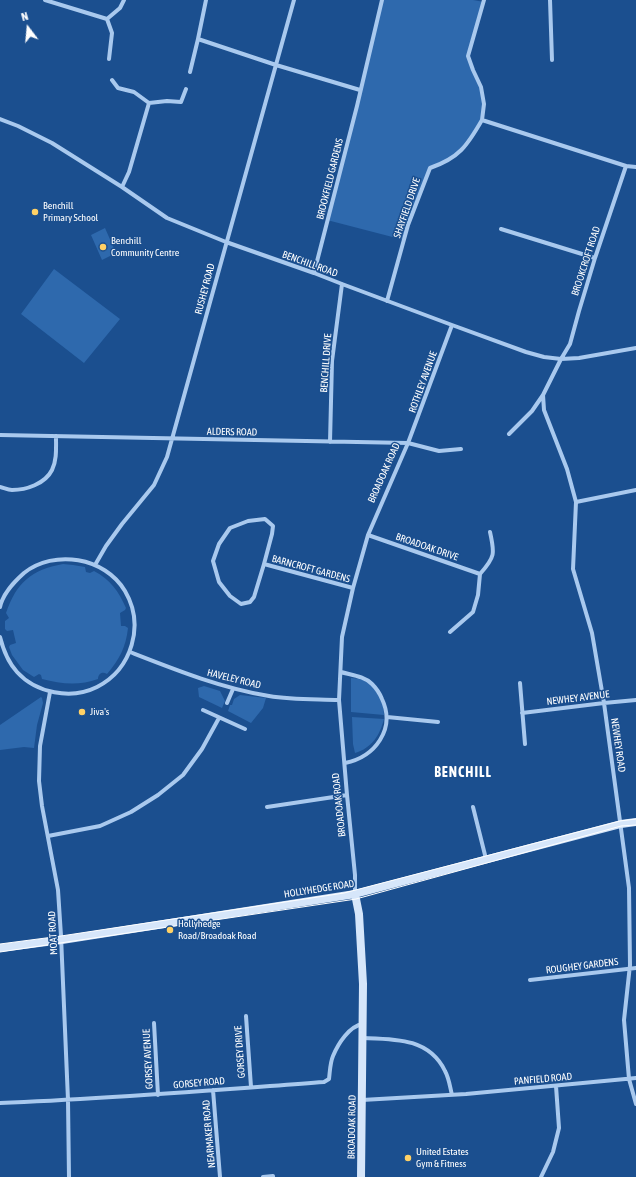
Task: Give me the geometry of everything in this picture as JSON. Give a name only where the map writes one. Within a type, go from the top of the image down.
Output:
[{"type":"street","points":[[46,0],[107,19]]},
{"type":"street","points":[[107,19],[120,8],[124,0]]},
{"type":"street","points":[[190,72],[206,0]]},
{"type":"street","name":"RUSHEY ROAD","points":[[95,565],[106,546],[122,524],[154,485],[167,457],[294,0]]},
{"type":"street","name":"BROOKFIELD GARDENS","points":[[314,273],[382,0]]},
{"type":"street","name":"SHAYFIELD DRIVE","points":[[387,301],[408,225],[430,168],[455,156],[470,141],[482,120],[484,104],[481,86],[468,56],[484,0]]},
{"type":"street","points":[[550,0],[552,60]]},
{"type":"street","points":[[107,19],[112,33],[110,59]]},
{"type":"street","points":[[198,39],[276,65],[360,90]]},
{"type":"street","points":[[112,80],[118,88],[134,92],[149,103],[167,101],[181,102],[186,89]]},
{"type":"street","points":[[122,187],[129,172],[149,103]]},
{"type":"street","name":"BENCHILL ROAD","points":[[0,119],[52,143],[122,187],[167,218],[226,242],[526,352],[561,359],[579,358],[636,348]]},
{"type":"street","points":[[482,120],[626,166],[636,167]]},
{"type":"street","name":"BROOKCROFT ROAD","points":[[509,434],[532,411],[543,395],[570,344],[578,312],[626,166]]},
{"type":"street","points":[[501,230],[595,258]]},
{"type":"street","name":"BENCHILL DRIVE","points":[[330,442],[332,361],[342,284]]},
{"type":"street","name":"ROTHLEY AVENUE","points":[[408,443],[452,325]]},
{"type":"street","name":"NEWHEY ROAD","points":[[543,395],[544,410],[567,469],[576,502],[573,569],[592,633],[604,702],[621,824],[629,888],[629,969],[624,1020],[629,1079],[636,1104]]},
{"type":"street","name":"ALDERS ROAD","points":[[0,435],[408,443],[439,451],[461,449]]},
{"type":"street","points":[[0,487],[11,490],[28,488],[42,481],[52,471],[56,458],[56,436]]},
{"type":"street","name":"BROADOAK ROAD","points":[[361,1177],[363,984],[359,914],[355,894],[356,875],[347,795],[339,700],[342,637],[353,588],[368,535],[408,443]]},
{"type":"street","points":[[576,502],[636,490]]},
{"type":"street","name":"BARNCROFT GARDENS","points":[[265,519],[273,526],[264,564],[254,597],[250,602],[241,604],[230,596],[219,582],[213,561],[219,544],[230,528],[248,520],[265,519]]},
{"type":"street","points":[[450,632],[473,612],[478,595],[480,574],[491,562],[494,549],[490,532]]},
{"type":"street","name":"BROADOAK DRIVE","points":[[368,535],[480,574]]},
{"type":"street","points":[[0,604],[12,585],[29,569],[50,560],[79,560],[95,565],[110,574],[124,590],[133,612],[134,630],[130,652],[117,672],[106,683],[78,694],[50,692],[24,679],[16,672],[6,655],[0,637]]},
{"type":"street","name":"BARNCROFT GARDENS","points":[[264,564],[353,588]]},
{"type":"street","name":"HAVELEY ROAD","points":[[130,652],[190,676],[233,689],[284,698],[339,700]]},
{"type":"street","points":[[341,672],[364,679],[372,684],[381,697],[386,708],[387,717],[380,740],[373,750],[352,762],[345,763]]},
{"type":"street","points":[[520,683],[525,744]]},
{"type":"street","points":[[227,703],[233,689]]},
{"type":"street","name":"MOAT ROAD","points":[[50,692],[40,746],[39,781],[58,890],[62,940],[68,1100],[69,1177]]},
{"type":"street","name":"NEWHEY AVENUE","points":[[522,713],[604,702],[636,700]]},
{"type":"street","points":[[203,710],[245,729]]},
{"type":"street","points":[[387,717],[438,722]]},
{"type":"street","points":[[48,836],[100,826],[131,812],[158,795],[183,775],[202,749],[219,718]]},
{"type":"street","points":[[267,807],[347,795]]},
{"type":"street","points":[[473,807],[486,860]]},
{"type":"street","name":"HOLLYHEDGE ROAD","points":[[0,948],[62,940],[355,894],[621,824],[636,822]]},
{"type":"street","name":"ROUGHEY GARDENS","points":[[530,980],[636,968]]},
{"type":"street","name":"GORSEY DRIVE","points":[[246,1016],[251,1087]]},
{"type":"street","name":"GORSEY AVENUE","points":[[154,1023],[158,1095]]},
{"type":"street","name":"GORSEY ROAD","points":[[0,1103],[158,1095],[324,1082],[329,1079],[332,1058],[337,1047],[345,1036],[355,1027],[363,1024]]},
{"type":"street","points":[[363,1038],[406,1040],[422,1046],[434,1055],[445,1071],[452,1095]]},
{"type":"street","name":"PANFIELD ROAD","points":[[362,1100],[452,1095],[636,1078]]},
{"type":"street","points":[[541,1177],[553,1152],[559,1128],[556,1086]]},
{"type":"street","name":"NEARMAKER ROAD","points":[[213,1090],[220,1177]]},
{"type":"street","points":[[263,1177],[273,1176]]},
{"type":"shaded area","points":[[382,0],[473,0],[484,2],[468,56],[481,87],[484,104],[482,120],[455,156],[430,168],[404,240],[327,220]]},
{"type":"shaded area","points":[[105,228],[116,253],[102,260],[91,235]]},
{"type":"shaded area","points":[[54,269],[120,319],[84,363],[21,314]]},
{"type":"shaded area","points":[[63,564],[85,567],[86,572],[90,573],[94,571],[100,574],[113,586],[126,608],[120,613],[121,626],[128,628],[126,641],[115,664],[107,674],[103,673],[98,679],[84,683],[56,682],[42,679],[41,675],[39,674],[34,677],[23,670],[12,655],[9,647],[10,645],[16,643],[13,630],[7,631],[5,629],[5,621],[9,618],[6,613],[10,602],[20,585],[34,574],[42,570]]},
{"type":"shaded area","points":[[351,678],[364,680],[376,691],[383,705],[384,715],[351,712]]},
{"type":"shaded area","points":[[204,686],[220,691],[225,701],[222,708],[199,697],[198,688]]},
{"type":"shaded area","points":[[240,695],[266,698],[263,708],[251,723],[228,711],[234,699]]},
{"type":"shaded area","points":[[41,697],[43,703],[37,725],[34,748],[24,747],[0,750],[0,725]]},
{"type":"shaded area","points":[[352,717],[384,719],[378,735],[371,744],[355,753],[353,744]]},
{"type":"tram line","points":[[0,944],[344,893],[620,821],[636,819]]},
{"type":"tram line","points":[[0,952],[356,899],[621,826],[636,825]]},
{"type":"place","name":"Benchill Primary School","points":[[35,212]]},
{"type":"place","name":"Benchill Community Centre","points":[[103,247]]},
{"type":"place","name":"Jiva's","points":[[82,712]]},
{"type":"place","name":"Hollyhedge Road/Broadoak Road","points":[[170,930]]},
{"type":"place","name":"United Estates Gym & Fitness","points":[[408,1158]]},
{"type":"district","name":"BENCHILL","points":[[463,773]]}]
